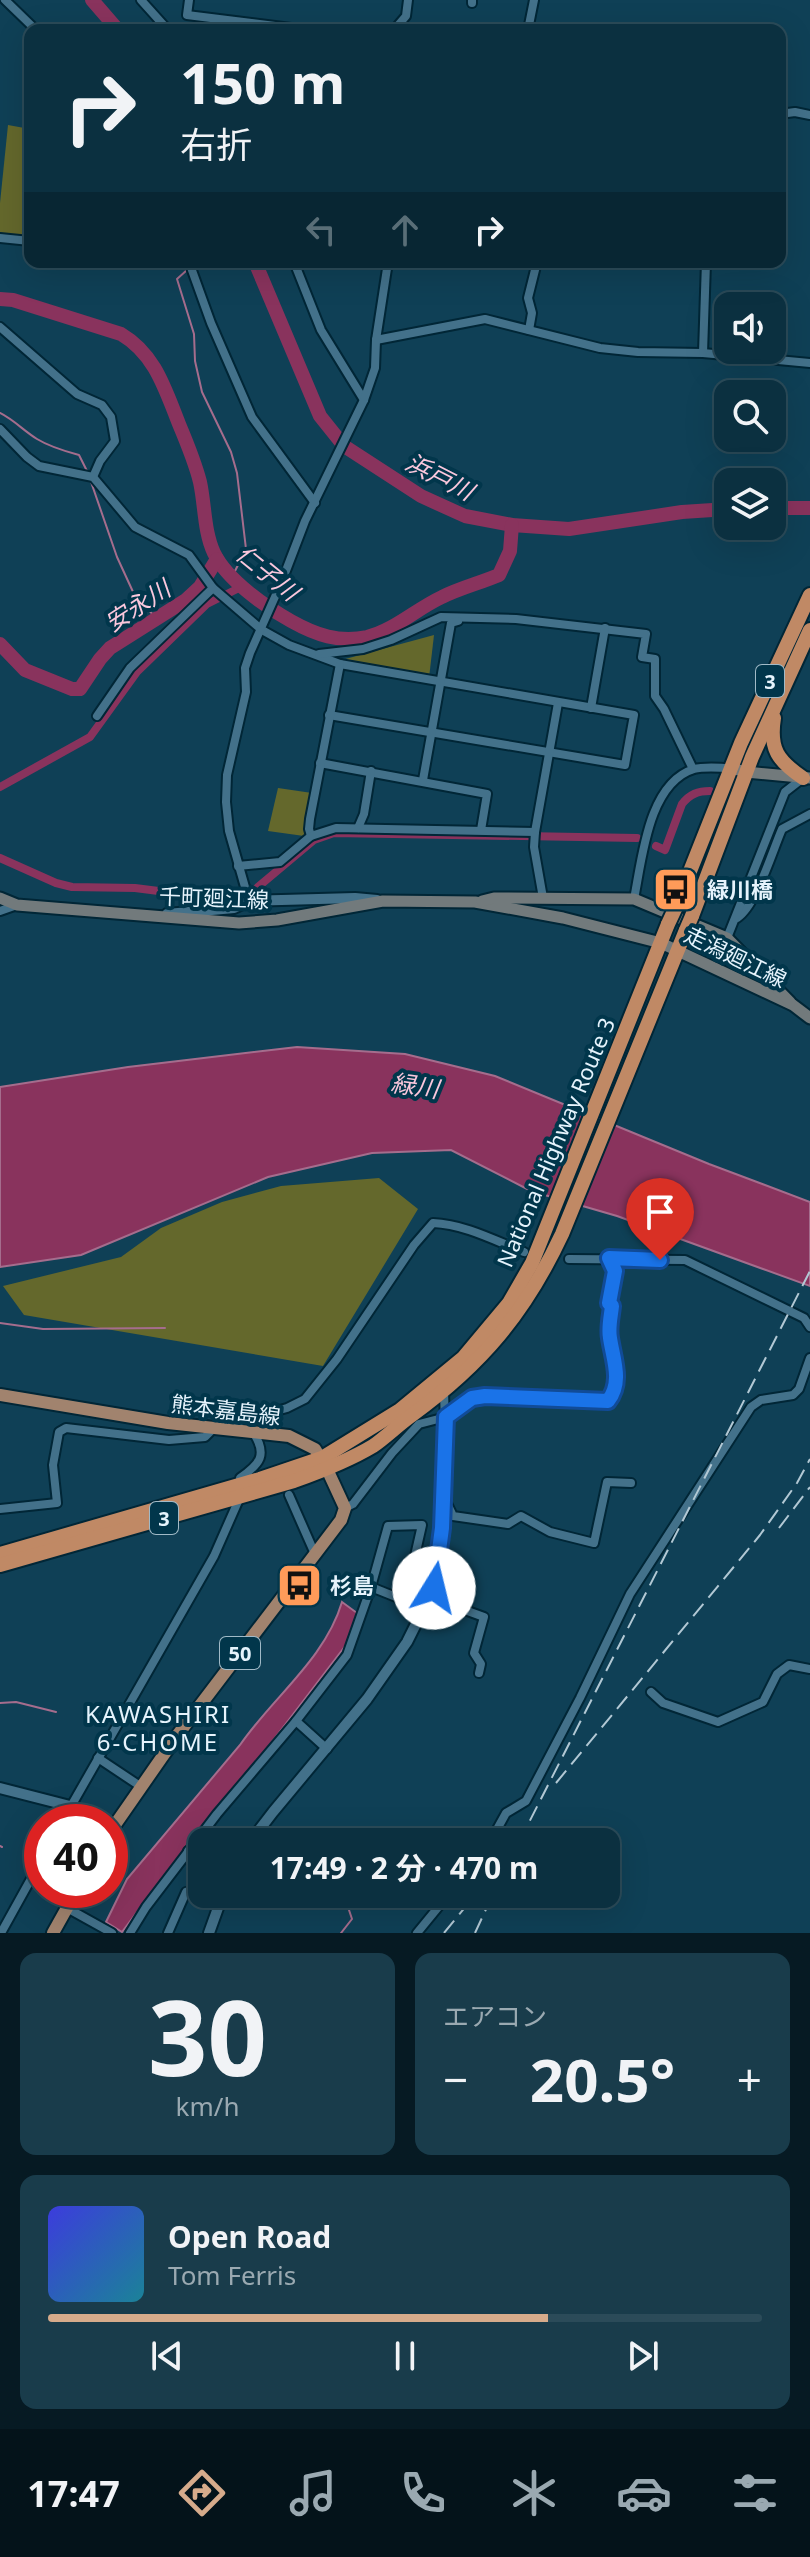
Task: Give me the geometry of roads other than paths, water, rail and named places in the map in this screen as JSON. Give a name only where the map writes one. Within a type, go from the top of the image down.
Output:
[{"type":"highway","name":"National Highway Route 3","points":[[324,1464],[400,1410],[463,1358],[509,1303],[532,1263],[668,924],[738,770],[810,595]]},
{"type":"highway","name":"National Highway Route 3","points":[[0,1565],[324,1464],[374,1445],[444,1392],[477,1361],[519,1312],[544,1272],[562,1234],[689,923],[738,770],[780,694],[810,630]]},
{"type":"highway","points":[[780,694],[773,721],[775,748],[782,763],[807,778]]},
{"type":"highway","name":"National Highway Route 3","points":[[0,1554],[240,1490]]},
{"type":"main road","points":[[738,770],[807,778]]},
{"type":"main road","name":"千町廻江線","points":[[0,898],[17,905],[239,923],[270,921],[383,901],[475,902],[563,918],[659,947]]},
{"type":"main road","name":"千町廻江線","points":[[475,902],[494,898],[634,899]]},
{"type":"main road","name":"走潟廻江線","points":[[634,899],[727,938],[793,1005],[810,1018]]},
{"type":"main road","name":"走潟廻江線","points":[[659,947],[793,1005]]},
{"type":"main road","name":"熊本嘉島線","points":[[0,1395],[79,1409],[289,1436],[308,1444],[324,1464]]},
{"type":"main road","points":[[324,1464],[345,1508]]},
{"type":"main road","name":"50","points":[[128,1804],[341,1520],[345,1508]]},
{"type":"main road","points":[[53,1933],[67,1908]]},
{"type":"street","points":[[5,0],[30,24]]},
{"type":"street","points":[[141,0],[163,24]]},
{"type":"street","points":[[189,0],[187,15],[259,24]]},
{"type":"street","points":[[399,24],[406,16],[408,0]]},
{"type":"street","points":[[529,24],[534,0]]},
{"type":"street","points":[[786,113],[810,115]]},
{"type":"street","points":[[0,238],[24,240]]},
{"type":"street","points":[[191,268],[211,323],[252,417],[315,503]]},
{"type":"street","points":[[296,268],[321,330],[364,400]]},
{"type":"street","points":[[249,901],[229,831],[226,802],[227,775],[246,692],[245,668],[305,521],[364,400],[375,368],[387,268]]},
{"type":"street","points":[[529,330],[532,313],[528,298],[536,268]]},
{"type":"street","points":[[703,353],[706,268]]},
{"type":"street","points":[[376,340],[485,319],[600,348],[810,363]]},
{"type":"street","points":[[0,327],[77,394],[102,405],[111,417],[115,441],[93,477]]},
{"type":"street","points":[[0,429],[39,466],[93,477],[135,527],[189,555],[213,588],[262,630],[289,645],[340,664],[634,715],[625,765],[329,715]]},
{"type":"street","points":[[97,716],[130,668],[213,588]]},
{"type":"street","points":[[318,654],[363,649],[441,617],[516,619],[646,634],[642,657],[655,659],[655,696],[693,769]]},
{"type":"street","points":[[423,780],[451,623],[466,619]]},
{"type":"street","points":[[591,708],[605,628]]},
{"type":"street","points":[[311,836],[309,829],[320,763],[340,664]]},
{"type":"street","points":[[543,898],[534,847],[535,832],[558,703]]},
{"type":"street","points":[[320,763],[487,794],[481,830]]},
{"type":"street","points":[[634,899],[649,829],[664,792],[693,769],[738,770]]},
{"type":"street","points":[[358,828],[364,814],[371,771]]},
{"type":"street","points":[[727,938],[785,792],[807,778]]},
{"type":"street","points":[[736,918],[745,913],[758,889],[782,829],[810,814]]},
{"type":"street","points":[[238,866],[280,862],[311,836],[336,828],[535,832]]},
{"type":"street","points":[[153,916],[234,908],[249,901],[355,898],[383,901]]},
{"type":"street","points":[[0,911],[17,905]]},
{"type":"street","points":[[0,1509],[57,1503],[53,1465],[59,1432],[66,1428],[169,1440],[205,1437],[214,1428],[273,1412],[305,1399],[337,1359],[414,1245],[433,1223],[475,1233],[524,1252]]},
{"type":"street","points":[[345,1508],[353,1504],[419,1424],[446,1417],[472,1398],[608,1401],[615,1389],[616,1365],[609,1337],[612,1306],[609,1303],[615,1271],[609,1258]]},
{"type":"street","points":[[569,1259],[685,1260],[804,1318],[810,1327]]},
{"type":"street","points":[[498,1828],[506,1813],[526,1801],[630,1594],[751,1407],[761,1400],[793,1395],[799,1389],[810,1358]]},
{"type":"street","points":[[261,1828],[378,1685],[426,1609],[437,1578],[442,1528],[444,1392]]},
{"type":"street","points":[[71,1804],[214,1556],[240,1490],[240,1478],[260,1460],[260,1447],[253,1432]]},
{"type":"street","points":[[444,1497],[453,1516],[508,1524],[521,1516],[550,1532],[594,1543],[607,1482],[631,1483]]},
{"type":"street","points":[[289,1495],[315,1554]]},
{"type":"street","points":[[207,1828],[347,1655],[388,1526],[422,1525],[405,1600]]},
{"type":"street","points":[[371,1587],[426,1609]]},
{"type":"street","points":[[440,1601],[484,1617],[474,1653],[481,1664],[479,1673]]},
{"type":"street","points":[[651,1692],[663,1703],[718,1722],[763,1702],[777,1674],[789,1665],[810,1669]]},
{"type":"street","points":[[296,1721],[327,1749]]},
{"type":"street","points":[[98,1758],[140,1786]]},
{"type":"street","points":[[0,1788],[62,1804]]},
{"type":"street","points":[[130,1933],[188,1851]]},
{"type":"street","points":[[1,1933],[24,1891]]},
{"type":"street","points":[[168,1933],[188,1893]]},
{"type":"street","points":[[67,1908],[112,1933]]},
{"type":"street","points":[[209,1933],[217,1908]]},
{"type":"street","points":[[417,1933],[438,1908]]},
{"type":"water","name":"緑川","points":[[297,1047],[405,1054],[495,1076],[810,1202],[810,1286],[617,1216],[531,1191],[451,1150],[372,1153],[268,1177],[81,1255],[0,1267],[0,1087],[128,1067]]},
{"type":"water","points":[[342,1602],[357,1613],[346,1645],[201,1828],[188,1828],[188,1844],[122,1932],[106,1922],[113,1908],[128,1908],[128,1878],[311,1660],[334,1623]]},
{"type":"waterway","name":"浜戸川","points":[[92,0],[113,24]]},
{"type":"waterway","name":"浜戸川","points":[[258,268],[320,416],[344,446],[421,496],[465,516],[512,525],[569,529],[714,510]]},
{"type":"waterway","name":"仁子川","points":[[187,270],[177,279],[194,334],[195,361],[202,392],[231,452],[237,473],[246,549],[232,577]]},
{"type":"waterway","name":"安永川","points":[[0,299],[13,300],[121,334],[133,342],[151,362],[191,453],[200,482],[208,536],[220,563],[237,583],[259,600],[309,630],[337,638],[367,637],[442,597],[499,575],[510,551],[512,525]]},
{"type":"waterway","points":[[0,413],[42,442],[79,455],[88,473]]},
{"type":"waterway","points":[[90,479],[117,557],[134,594],[157,619]]},
{"type":"waterway","name":"浜戸川","points":[[786,508],[810,508]]},
{"type":"waterway","name":"安永川","points":[[0,644],[25,670],[72,689],[80,689],[110,648],[186,600],[200,587],[217,559]]},
{"type":"waterway","name":"仁子川","points":[[0,787],[90,737],[137,672],[207,604],[243,586]]},
{"type":"waterway","points":[[656,846],[665,850],[682,804],[694,794],[710,791]]},
{"type":"waterway","points":[[252,892],[314,840],[334,833],[637,838]]},
{"type":"waterway","points":[[0,858],[72,887],[135,888],[229,900],[240,898]]},
{"type":"waterway","points":[[0,1323],[43,1329],[165,1328]]},
{"type":"waterway","points":[[0,1703],[16,1702],[56,1712]]},
{"type":"waterway","points":[[341,1933],[352,1919],[349,1908]]},
{"type":"railway","points":[[526,1828],[810,1271]]},
{"type":"railway","points":[[556,1783],[760,1535],[810,1459]]},
{"type":"railway","points":[[779,1528],[810,1487]]},
{"type":"railway","points":[[444,1933],[465,1908]]},
{"type":"railway","points":[[475,1933],[487,1908]]},
{"type":"place","name":"緑川橋","points":[[676,889]]},
{"type":"place","name":"杉島","points":[[299,1585]]},
{"type":"district","name":"KAWASHIRI 6-CHOME","points":[[158,1727]]}]
